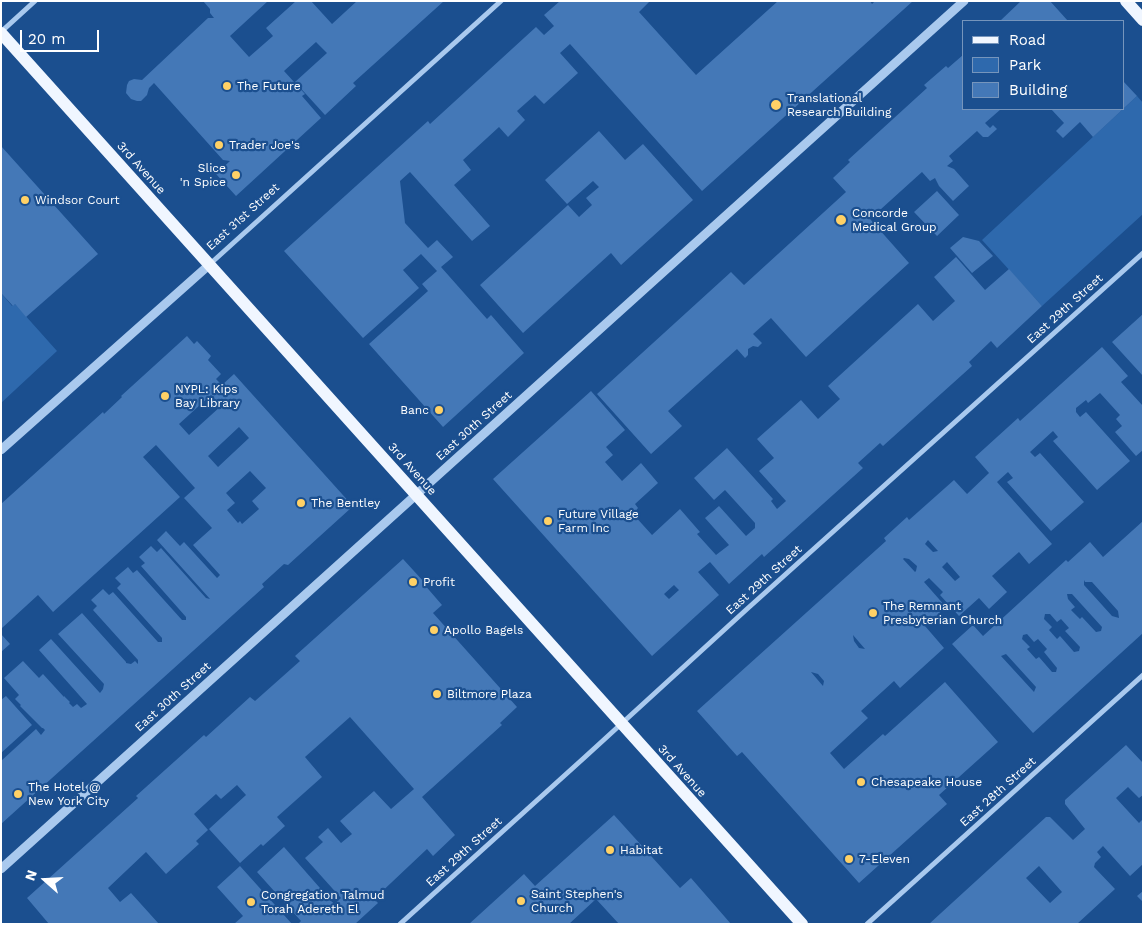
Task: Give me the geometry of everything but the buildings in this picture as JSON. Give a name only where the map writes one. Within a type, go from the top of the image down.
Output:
[{"type":"main road","points":[[1126,1],[1143,20]]},
{"type":"main road","name":"3rd Avenue","points":[[1,32],[802,924]]},
{"type":"street","points":[[1,32],[35,1]]},
{"type":"street","name":"East 31st Street","points":[[1,450],[210,265],[501,1]]},
{"type":"street","name":"East 30th Street","points":[[1,869],[964,1]]},
{"type":"street","name":"East 29th Street","points":[[400,924],[1143,253]]},
{"type":"street","name":"East 28th Street","points":[[867,924],[1143,675]]},
{"type":"green space","points":[[1137,96],[1143,103],[1143,214],[1042,306],[982,240]]},
{"type":"green space","points":[[1,293],[12,306],[15,304],[57,351],[1,403]]},
{"type":"place","name":"The Future","points":[[227,86]]},
{"type":"place","name":"Translational Research Building","points":[[776,105]]},
{"type":"place","name":"Trader Joe's","points":[[219,145]]},
{"type":"place","name":"Slice 'n Spice","points":[[236,175]]},
{"type":"place","name":"Windsor Court","points":[[25,200]]},
{"type":"place","name":"Concorde Medical Group","points":[[841,220]]},
{"type":"place","name":"NYPL: Kips Bay Library","points":[[165,396]]},
{"type":"place","name":"Banc","points":[[439,410]]},
{"type":"place","name":"The Bentley","points":[[301,503]]},
{"type":"place","name":"Future Village Farm Inc","points":[[548,521]]},
{"type":"place","name":"Profit","points":[[413,582]]},
{"type":"place","name":"The Remnant Presbyterian Church","points":[[873,613]]},
{"type":"place","name":"Apollo Bagels","points":[[434,630]]},
{"type":"place","name":"Biltmore Plaza","points":[[437,694]]},
{"type":"place","name":"Chesapeake House","points":[[861,782]]},
{"type":"place","name":"The Hotel @ New York City","points":[[18,794]]},
{"type":"place","name":"Habitat","points":[[610,850]]},
{"type":"place","name":"7-Eleven","points":[[849,859]]},
{"type":"place","name":"Saint Stephen's Church","points":[[521,901]]},
{"type":"place","name":"Congregation Talmud Torah Adereth El","points":[[251,902]]}]
